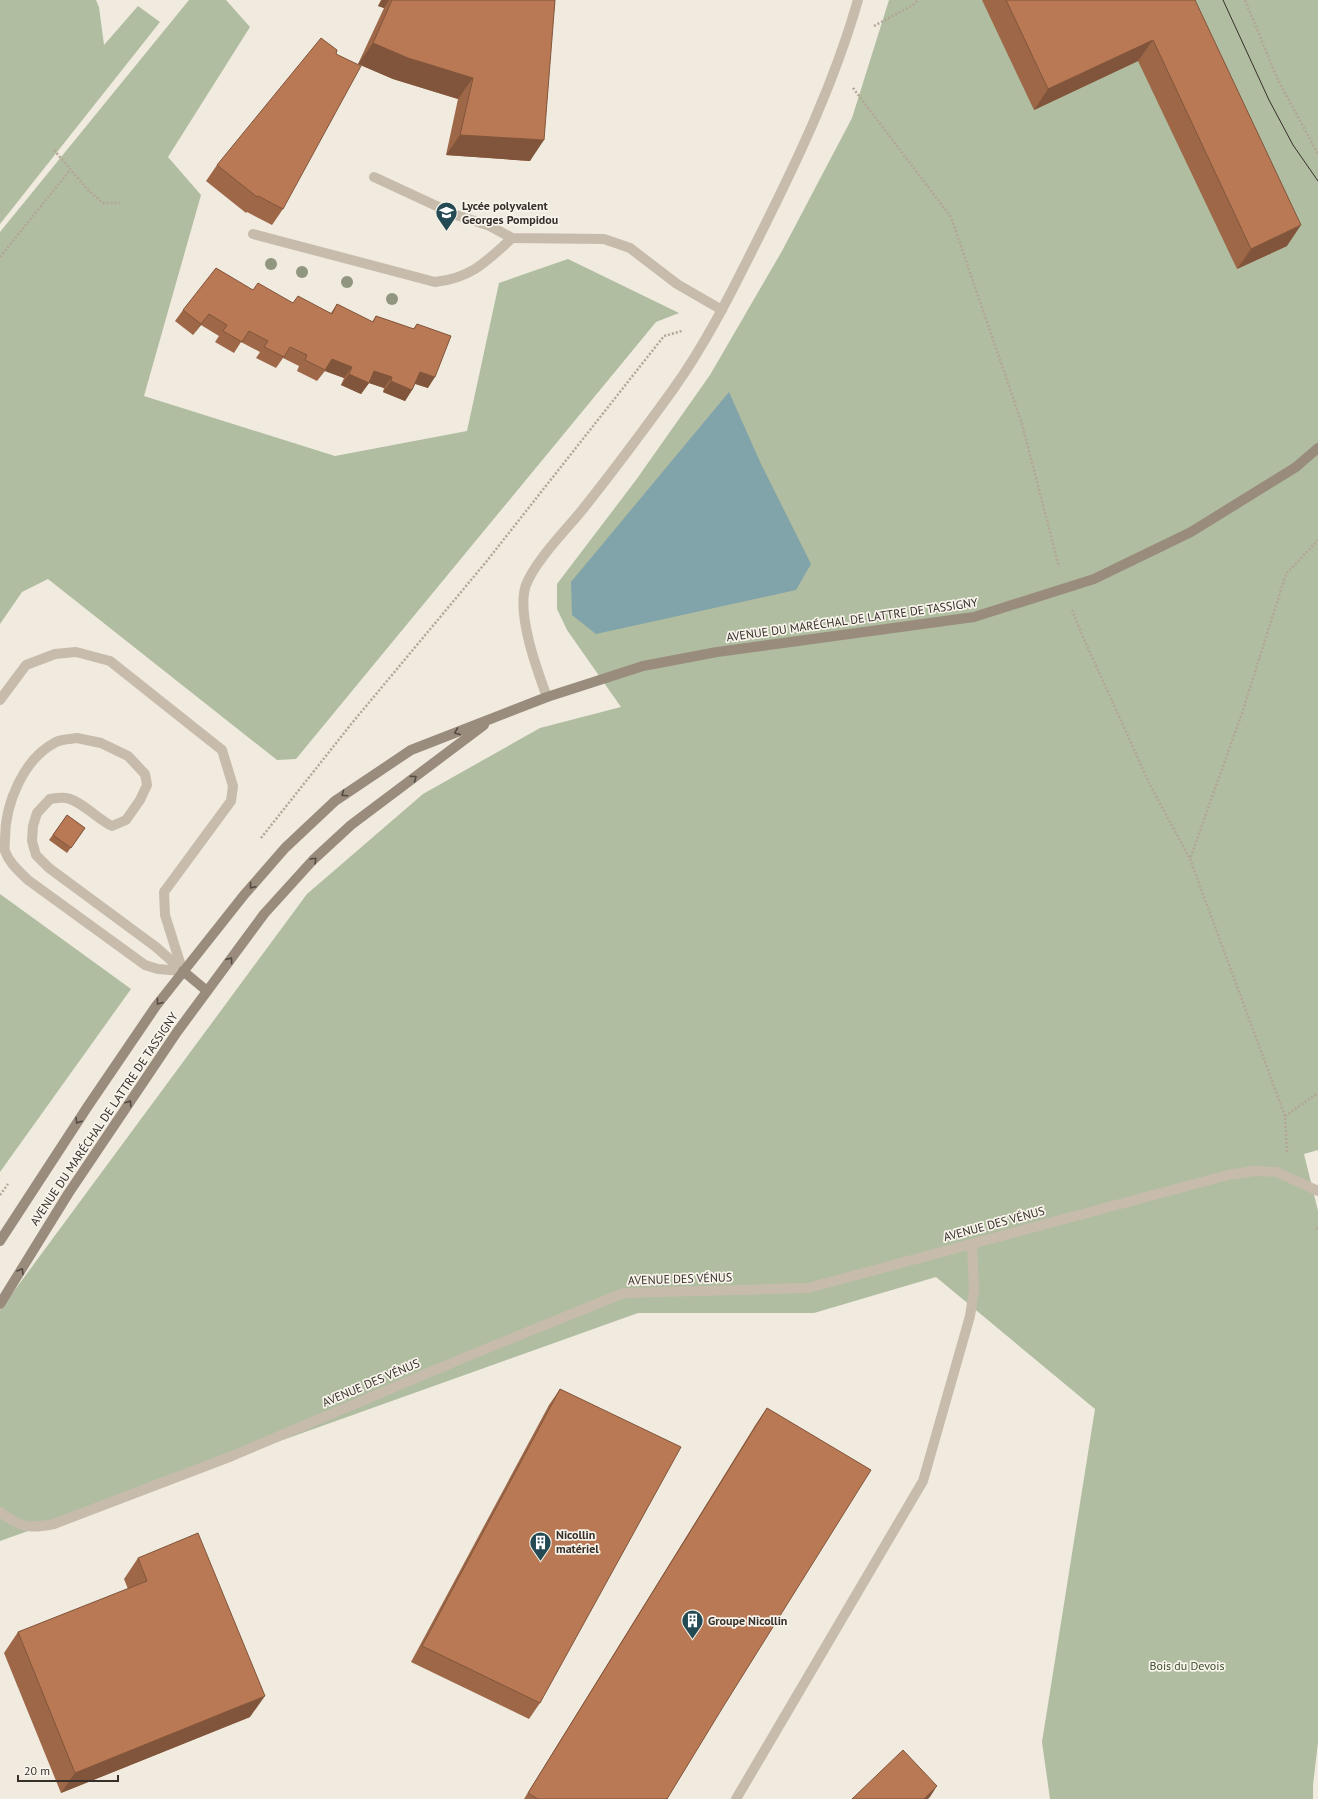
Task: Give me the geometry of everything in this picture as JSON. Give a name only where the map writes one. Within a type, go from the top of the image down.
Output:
[{"type":"street","points":[[547,697],[525,622],[523,603],[527,583],[540,562],[619,464],[674,388],[722,310],[806,140],[846,41],[858,0]]},
{"type":"street","points":[[374,176],[456,215],[490,226],[512,238],[604,239],[630,248],[677,284],[722,310]]},
{"type":"street","points":[[253,234],[435,282],[451,280],[482,266],[512,238]]},
{"type":"street","name":"AVENUE DU MARÉCHAL DE LATTRE DE TASSIGNY","points":[[0,1241],[92,1099],[156,1006],[244,895],[285,848],[335,801],[411,750],[547,697],[643,666],[717,652],[974,617],[1094,579],[1191,532],[1296,467],[1318,448]]},
{"type":"street","points":[[0,700],[26,665],[55,654],[76,652],[110,661],[222,750],[233,786],[231,801],[164,892],[165,915],[183,971]]},
{"type":"street","name":"AVENUE DU MARÉCHAL DE LATTRE DE TASSIGNY","points":[[0,1304],[68,1194],[207,991],[264,914],[313,860],[351,825],[494,718]]},
{"type":"street","points":[[183,971],[144,966],[28,880],[12,865],[5,850],[5,828],[10,805],[22,776],[39,754],[57,741],[77,738],[101,743],[128,756],[145,774],[147,785],[140,800],[126,820],[112,826],[68,798],[50,799],[37,813],[33,826],[32,841],[36,855],[49,868],[156,946],[207,991]]},
{"type":"street","name":"AVENUE DES VÉNUS","points":[[0,1512],[13,1522],[32,1528],[54,1524],[232,1456],[466,1357],[624,1293],[808,1288],[1228,1175],[1254,1171],[1277,1172],[1318,1191]]},
{"type":"street","points":[[736,1799],[923,1481],[970,1316],[974,1290],[972,1244]]},
{"type":"path","points":[[846,41],[913,5],[918,0]]},
{"type":"path","points":[[1245,0],[1277,78],[1318,154]]},
{"type":"path","points":[[852,86],[951,217],[1022,424],[1064,588],[1083,637],[1150,785],[1190,859],[1285,1116],[1288,1153]]},
{"type":"path","points":[[54,150],[88,190],[102,203],[120,203]]},
{"type":"path","points":[[0,257],[70,170]]},
{"type":"path","points":[[259,840],[352,723],[486,562],[664,336],[714,324]]},
{"type":"path","points":[[1190,859],[1242,713],[1286,574],[1318,540]]},
{"type":"path","points":[[1285,1116],[1318,1093]]},
{"type":"path","points":[[0,1195],[8,1183]]},
{"type":"green space","points":[[0,0],[96,0],[99,7],[104,45],[138,6],[160,22],[0,224]]},
{"type":"green space","points":[[189,0],[226,0],[250,27],[168,157],[201,195],[144,396],[335,456],[467,431],[499,283],[568,259],[679,313],[656,322],[296,759],[277,760],[48,579],[22,592],[0,624],[0,232]]},
{"type":"green space","name":"Bois du Devois","points":[[889,0],[1318,0],[1318,1150],[1304,1154],[1318,1211],[1318,1742],[1313,1785],[1313,1799],[1050,1799],[1042,1742],[1095,1409],[936,1277],[814,1313],[638,1313],[0,1541],[0,1310],[307,894],[423,794],[540,728],[621,707],[567,630],[557,609],[557,584],[636,480],[710,375],[782,251],[852,118]]},
{"type":"green space","points":[[0,894],[131,989],[0,1172]]},
{"type":"water","points":[[729,392],[761,464],[811,564],[796,590],[596,634],[572,615],[571,582]]},
{"type":"building","points":[[392,0],[555,0],[544,140],[460,135],[473,78],[408,58],[373,43]]},
{"type":"building","points":[[1006,0],[1195,0],[1301,225],[1251,249],[1153,40],[1048,89]]},
{"type":"building","points":[[321,38],[337,50],[336,54],[361,66],[283,209],[258,196],[257,197],[217,165]]},
{"type":"building","points":[[216,268],[253,290],[258,283],[293,303],[298,296],[332,314],[337,304],[373,322],[376,316],[414,329],[417,324],[451,336],[435,377],[420,372],[412,390],[391,381],[392,377],[374,371],[369,383],[349,374],[352,367],[332,359],[325,370],[305,360],[307,355],[290,347],[284,357],[264,347],[268,341],[249,331],[242,342],[223,331],[227,325],[209,314],[201,324],[183,310]]},
{"type":"building","points":[[67,815],[85,828],[71,848],[53,835]]},
{"type":"building","name":"Nicollin matériel","points":[[560,1389],[681,1447],[540,1703],[422,1646]]},
{"type":"building","name":"Groupe Nicollin","points":[[767,1408],[871,1470],[667,1799],[538,1799],[528,1793]]},
{"type":"building","points":[[198,1533],[265,1696],[75,1773],[18,1632],[147,1581],[138,1558]]},
{"type":"building","points":[[903,1750],[937,1786],[924,1799],[852,1799]]},
{"type":"tram line","points":[[1223,0],[1269,100],[1293,145],[1318,181]]},
{"type":"place","name":"Lycée polyvalent Georges Pompidou","points":[[447,232]]},
{"type":"place","name":"Nicollin matériel","points":[[540,1562]]},
{"type":"place","name":"Groupe Nicollin","points":[[692,1640]]}]
